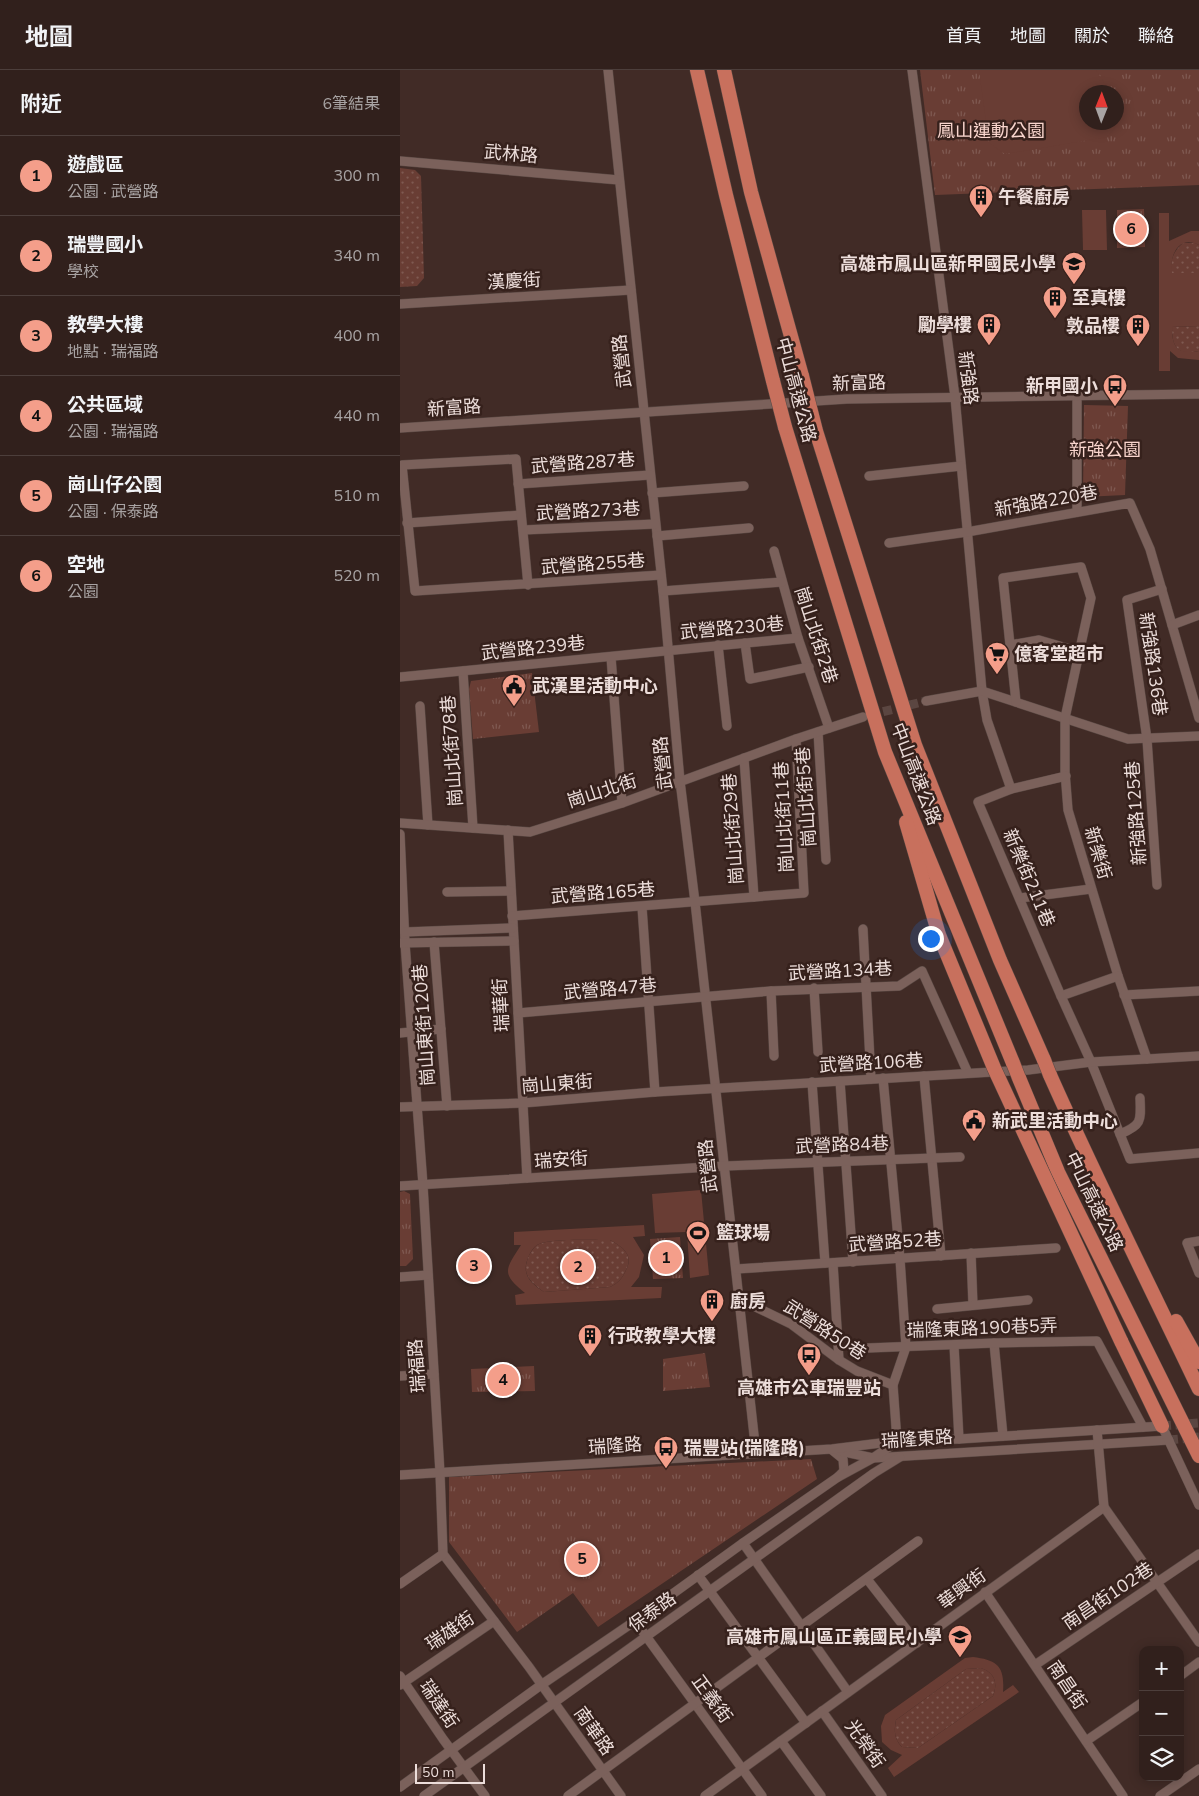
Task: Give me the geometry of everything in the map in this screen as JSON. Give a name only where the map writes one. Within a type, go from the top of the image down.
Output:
[{"type":"highway","name":"中山高速公路","points":[[697,70],[726,195],[785,427],[885,752],[1013,1063],[1024,1074],[1058,1172],[1199,1456]]},
{"type":"highway","name":"中山高速公路","points":[[724,70],[751,192],[816,431],[915,745],[1000,960],[1050,1075],[1087,1158],[1123,1228],[1199,1389]]},
{"type":"highway","points":[[885,752],[939,935],[994,1068],[1162,1426]]},
{"type":"highway","points":[[1123,1228],[1199,1362]]},
{"type":"street","name":"武營路","points":[[608,70],[663,592],[680,781],[756,1453]]},
{"type":"street","name":"新強路","points":[[912,70],[955,397],[982,691],[987,720],[1011,789]]},
{"type":"street","name":"武林路","points":[[400,161],[619,180]]},
{"type":"street","name":"漢慶街","points":[[400,304],[631,290]]},
{"type":"street","name":"新富路","points":[[400,428],[846,399],[1199,394]]},
{"type":"street","points":[[1077,396],[1077,512]]},
{"type":"street","points":[[521,515],[408,523],[402,464],[516,459],[528,585]]},
{"type":"street","points":[[869,476],[961,466]]},
{"type":"street","name":"武營路287巷","points":[[518,484],[650,475]]},
{"type":"street","points":[[652,493],[744,486]]},
{"type":"street","name":"新強路220巷","points":[[889,544],[1130,503],[1150,549],[1162,589]]},
{"type":"street","name":"武營路255巷","points":[[408,523],[414,592],[661,575]]},
{"type":"street","name":"武營路273巷","points":[[523,530],[656,524]]},
{"type":"street","points":[[657,536],[749,528]]},
{"type":"street","name":"崗山北街2巷","points":[[774,551],[798,638],[830,728]]},
{"type":"street","name":"新樂街","points":[[1010,645],[1003,578],[1081,567],[1091,598],[1065,718],[1068,810],[1124,995],[1147,1059]]},
{"type":"street","points":[[663,592],[782,582]]},
{"type":"street","points":[[1162,589],[1199,718]]},
{"type":"street","name":"新強路136巷","points":[[1147,739],[1127,600],[1162,589]]},
{"type":"street","points":[[1172,625],[1199,615]]},
{"type":"street","name":"武營路230巷","points":[[668,650],[798,638]]},
{"type":"street","points":[[1016,702],[1010,645],[1039,640],[1080,652]]},
{"type":"street","points":[[745,643],[750,680],[809,667]]},
{"type":"street","points":[[718,645],[727,726]]},
{"type":"street","name":"武營路239巷","points":[[400,677],[668,650]]},
{"type":"street","points":[[612,657],[622,802]]},
{"type":"street","name":"崗山北街78巷","points":[[463,671],[473,828]]},
{"type":"street","points":[[926,701],[982,691],[1128,739],[1199,736]]},
{"type":"street","points":[[420,706],[428,825]]},
{"type":"street","name":"崗山北街","points":[[400,823],[530,832],[622,802],[796,739],[863,717]]},
{"type":"street","name":"崗山北街5巷","points":[[818,732],[826,860]]},
{"type":"street","name":"崗山北街11巷","points":[[796,739],[804,893]]},
{"type":"street","name":"新強路125巷","points":[[1147,739],[1157,884]]},
{"type":"street","name":"崗山北街29巷","points":[[744,758],[754,897]]},
{"type":"street","name":"新樂街211巷","points":[[1066,776],[1011,789],[978,802],[1091,1062],[1130,1158],[1199,1152]]},
{"type":"street","name":"瑞華街","points":[[508,830],[527,1178]]},
{"type":"street","name":"瑞福路","points":[[400,834],[405,932],[403,943],[412,1032],[423,1185],[443,1554]]},
{"type":"street","points":[[1020,898],[1091,890]]},
{"type":"street","points":[[447,892],[511,891]]},
{"type":"street","name":"武營路165巷","points":[[512,916],[804,893]]},
{"type":"street","points":[[642,906],[655,1092]]},
{"type":"street","points":[[405,932],[513,928]]},
{"type":"street","points":[[863,929],[870,1079]]},
{"type":"street","points":[[403,943],[514,941]]},
{"type":"street","name":"崗山東街120巷","points":[[434,942],[447,1106]]},
{"type":"street","name":"武營路134巷","points":[[705,996],[814,988],[899,986],[922,971],[968,1073]]},
{"type":"street","points":[[1061,996],[1118,976]]},
{"type":"street","points":[[814,988],[818,1052]]},
{"type":"street","points":[[771,991],[774,1056]]},
{"type":"street","points":[[1124,995],[1199,991]]},
{"type":"street","name":"武營路47巷","points":[[518,1013],[705,996]]},
{"type":"street","points":[[400,1033],[441,1029]]},
{"type":"street","points":[[1147,1059],[1199,1056]]},
{"type":"street","name":"武營路106巷","points":[[716,1088],[968,1073],[1024,1074],[1091,1062],[1147,1059]]},
{"type":"street","points":[[924,1076],[940,1256]]},
{"type":"street","points":[[883,1078],[900,1259],[906,1347],[893,1385],[898,1441]]},
{"type":"street","points":[[840,1081],[853,1262]]},
{"type":"street","points":[[812,1082],[818,1163],[839,1360]]},
{"type":"street","name":"崗山東街","points":[[400,1106],[523,1103],[716,1088]]},
{"type":"street","points":[[1120,1134],[1138,1125],[1141,1117],[1140,1098]]},
{"type":"street","name":"武營路84巷","points":[[725,1166],[960,1157]]},
{"type":"street","name":"瑞安街","points":[[400,1186],[725,1166]]},
{"type":"street","points":[[1199,1241],[1187,1243],[1199,1272]]},
{"type":"street","name":"武營路52巷","points":[[736,1269],[1056,1248]]},
{"type":"street","points":[[971,1253],[973,1305]]},
{"type":"street","points":[[400,1277],[428,1275]]},
{"type":"street","name":"武營路50巷","points":[[740,1300],[792,1324],[839,1360],[857,1371],[893,1385]]},
{"type":"street","points":[[937,1308],[1028,1300]]},
{"type":"street","name":"瑞隆東路190巷5弄","points":[[868,1348],[994,1342],[1097,1341],[1143,1427]]},
{"type":"street","points":[[994,1342],[1003,1436]]},
{"type":"street","points":[[954,1345],[959,1439]]},
{"type":"street","points":[[400,1376],[434,1374]]},
{"type":"street","points":[[1162,1426],[1199,1506]]},
{"type":"street","name":"瑞隆東路","points":[[873,1458],[898,1441],[1162,1426]]},
{"type":"street","points":[[1096,1430],[1104,1507],[1199,1642]]},
{"type":"street","name":"瑞隆東路","points":[[873,1458],[1169,1440]]},
{"type":"street","name":"瑞隆路","points":[[400,1475],[832,1450],[898,1441]]},
{"type":"street","points":[[872,1444],[874,1473]]},
{"type":"street","points":[[832,1450],[843,1459],[844,1471],[838,1477]]},
{"type":"street","name":"瑞隆路","points":[[832,1450],[873,1458]]},
{"type":"street","name":"保泰路","points":[[424,1796],[874,1473],[900,1457]]},
{"type":"street","name":"保泰路","points":[[400,1787],[541,1684],[635,1621],[743,1543],[838,1477],[873,1458]]},
{"type":"street","name":"華興街","points":[[706,1796],[1104,1507]]},
{"type":"street","points":[[568,1796],[918,1541]]},
{"type":"street","points":[[743,1543],[848,1692]]},
{"type":"street","points":[[400,1584],[443,1554],[541,1684]]},
{"type":"street","name":"南昌街102巷","points":[[1035,1665],[1199,1554]]},
{"type":"street","points":[[698,1575],[806,1723]]},
{"type":"street","points":[[867,1579],[917,1643]]},
{"type":"street","name":"南昌街","points":[[985,1592],[1123,1796]]},
{"type":"street","name":"瑞雄街","points":[[401,1681],[494,1621]]},
{"type":"street","name":"正義街","points":[[635,1621],[762,1796]]},
{"type":"street","points":[[1184,1673],[1199,1662]]},
{"type":"street","name":"瑞達街","points":[[401,1681],[485,1796]]},
{"type":"street","name":"南華路","points":[[541,1684],[621,1796]]},
{"type":"street","points":[[1086,1742],[1139,1705]]},
{"type":"street","name":"光榮街","points":[[822,1711],[882,1796]]},
{"type":"street","points":[[781,1741],[821,1796]]},
{"type":"street","points":[[1160,1796],[1199,1769]]},
{"type":"green space","name":"鳳山運動公園","points":[[920,70],[1199,70],[1199,185],[935,195]]},
{"type":"green space","points":[[979,70],[1096,70],[1106,85],[1079,85],[1079,130],[1113,130],[1107,137],[1005,154],[989,143]]},
{"type":"green space","points":[[400,168],[415,170],[421,176],[424,278],[417,286],[400,287]]},
{"type":"green space","points":[[1144,209],[1145,247],[1117,248],[1117,210]]},
{"type":"green space","points":[[1082,210],[1106,210],[1107,250],[1083,250]]},
{"type":"green space","points":[[1159,213],[1169,213],[1169,241],[1191,231],[1199,231],[1199,245],[1186,242],[1180,245],[1176,249],[1171,267],[1172,273],[1199,273],[1199,326],[1172,327],[1173,340],[1177,348],[1186,352],[1199,351],[1199,360],[1178,358],[1170,351],[1170,371],[1159,371]]},
{"type":"green space","points":[[1183,243],[1199,245],[1199,273],[1171,273],[1173,257]]},
{"type":"green space","points":[[1199,326],[1199,351],[1186,352],[1177,348],[1173,340],[1172,327]]},
{"type":"green space","name":"新強公園","points":[[1084,405],[1128,406],[1125,495],[1083,497]]},
{"type":"green space","points":[[532,673],[539,732],[473,739],[469,689],[471,681]]},
{"type":"green space","name":"籃球場","points":[[701,1190],[709,1275],[690,1278],[687,1232],[655,1233],[652,1194]]},
{"type":"green space","points":[[404,1191],[410,1194],[413,1259],[406,1266],[400,1266],[400,1192]]},
{"type":"green space","points":[[644,1225],[645,1236],[633,1237],[644,1255],[639,1277],[631,1287],[662,1287],[661,1298],[516,1305],[515,1295],[525,1293],[512,1281],[508,1271],[511,1260],[521,1245],[514,1245],[514,1232]],"holes":[[[561,1240],[610,1240],[626,1252],[629,1260],[621,1278],[610,1287],[544,1292],[533,1284],[528,1277],[526,1270],[527,1260],[537,1245]]]},
{"type":"green space","points":[[680,1237],[683,1278],[653,1279],[650,1239]]},
{"type":"green space","points":[[561,1240],[610,1240],[626,1252],[629,1260],[621,1278],[610,1287],[544,1292],[532,1283],[527,1275],[526,1266],[528,1259],[532,1250],[537,1245]]},
{"type":"green space","points":[[705,1353],[710,1387],[663,1391],[663,1359]]},
{"type":"green space","points":[[534,1366],[535,1391],[472,1392],[471,1369]]},
{"type":"green space","points":[[811,1459],[817,1479],[598,1627],[573,1593],[517,1632],[449,1542],[449,1477]]},
{"type":"green space","points":[[965,1658],[981,1658],[994,1663],[1001,1670],[1003,1676],[1003,1692],[1013,1685],[1019,1692],[894,1777],[888,1768],[902,1755],[891,1750],[882,1742],[881,1726],[885,1715]],"holes":[[[981,1668],[986,1670],[994,1679],[993,1696],[918,1748],[902,1747],[895,1735],[896,1720],[966,1669]]]},
{"type":"green space","points":[[981,1668],[986,1670],[994,1679],[993,1696],[918,1748],[902,1747],[895,1735],[896,1720],[966,1669]]},
{"type":"tunnel","points":[[870,715],[926,701]]},
{"type":"tunnel","points":[[1162,1426],[1199,1423]]},
{"type":"tunnel","points":[[1169,1440],[1199,1437]]},
{"type":"place","name":"午餐廚房","points":[[981,218]]},
{"type":"place","name":"空地","points":[[1131,229]]},
{"type":"place","name":"高雄市鳳山區新甲國民小學","points":[[1074,285]]},
{"type":"place","name":"至真樓","points":[[1055,319]]},
{"type":"place","name":"勵學樓","points":[[989,346]]},
{"type":"place","name":"敦品樓","points":[[1138,347]]},
{"type":"place","name":"新甲國小","points":[[1115,407]]},
{"type":"place","name":"億客堂超市","points":[[997,675]]},
{"type":"place","name":"武漢里活動中心","points":[[514,707]]},
{"type":"place","name":"新武里活動中心","points":[[974,1142]]},
{"type":"place","name":"籃球場","points":[[698,1254]]},
{"type":"place","name":"遊戲區","points":[[666,1258]]},
{"type":"place","name":"教學大樓","points":[[474,1266]]},
{"type":"place","name":"瑞豐國小","points":[[578,1267]]},
{"type":"place","name":"廚房","points":[[712,1322]]},
{"type":"place","name":"行政教學大樓","points":[[590,1357]]},
{"type":"place","name":"高雄市公車瑞豐站","points":[[809,1376]]},
{"type":"place","name":"公共區域","points":[[503,1380]]},
{"type":"place","name":"瑞豐站(瑞隆路)","points":[[666,1469]]},
{"type":"place","name":"崗山仔公園","points":[[582,1559]]},
{"type":"place","name":"高雄市鳳山區正義國民小學","points":[[960,1658]]}]
